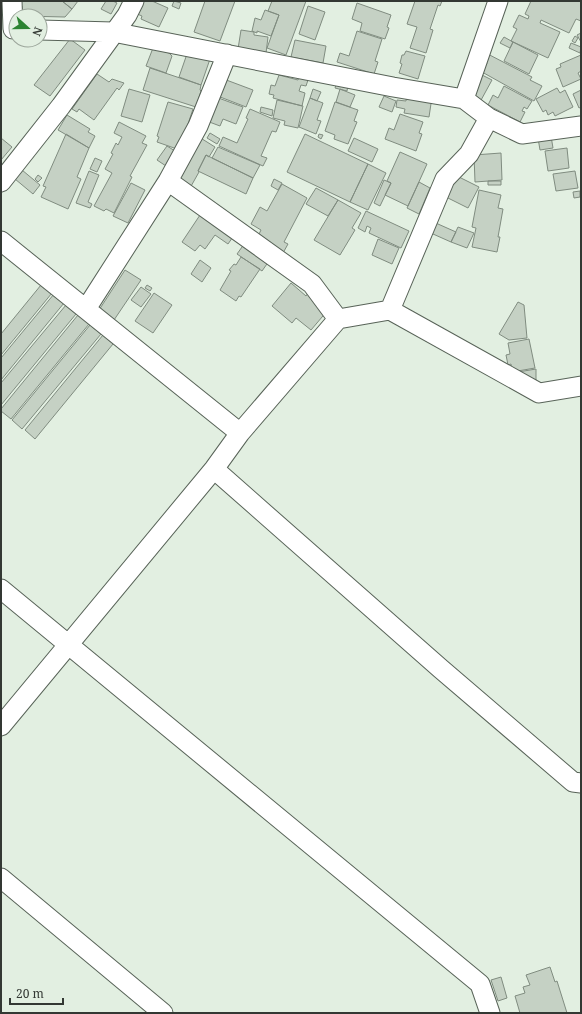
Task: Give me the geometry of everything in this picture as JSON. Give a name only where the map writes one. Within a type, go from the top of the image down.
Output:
[{"type":"street","points":[[1,182],[61,106],[127,15],[134,1]]},
{"type":"street","points":[[464,99],[498,1]]},
{"type":"street","points":[[48,30],[114,32],[393,87],[464,99],[488,118],[522,134],[581,126]]},
{"type":"street","points":[[86,309],[168,182],[198,126],[227,54]]},
{"type":"street","points":[[390,310],[445,179],[469,154],[488,118]]},
{"type":"street","points":[[168,182],[312,284],[338,319]]},
{"type":"street","points":[[1,241],[240,433]]},
{"type":"street","points":[[1,726],[214,469],[240,433],[338,319],[390,310],[539,393],[581,386]]},
{"type":"street","points":[[214,469],[572,782],[581,783]]},
{"type":"street","points":[[1,589],[480,984],[490,1013]]},
{"type":"street","points":[[1,878],[163,1013]]},
{"type":"building","points":[[14,1],[62,1],[72,9],[65,17],[48,17],[48,8],[22,8],[22,6],[14,6]]},
{"type":"building","points":[[62,1],[78,1],[72,9]]},
{"type":"building","points":[[106,1],[113,1],[117,3],[111,14],[101,9]]},
{"type":"building","points":[[140,1],[152,1],[168,8],[159,27],[141,19],[142,16],[135,13]]},
{"type":"building","points":[[174,1],[181,3],[179,9],[172,6]]},
{"type":"building","points":[[205,1],[235,1],[220,41],[194,32]]},
{"type":"building","points":[[272,1],[306,1],[286,55],[267,48],[279,15],[268,11]]},
{"type":"building","points":[[415,1],[442,1],[440,6],[438,5],[430,29],[433,30],[426,53],[410,48],[417,27],[407,24]]},
{"type":"building","points":[[531,1],[581,1],[581,21],[576,19],[569,33],[541,20],[540,23],[560,32],[548,58],[511,41],[517,29],[513,27],[519,15],[528,19],[529,16],[525,14]]},
{"type":"building","points":[[357,3],[391,15],[387,27],[389,28],[385,39],[360,31],[362,23],[352,19]]},
{"type":"building","points":[[308,6],[325,12],[315,40],[299,34]]},
{"type":"building","points":[[265,10],[279,15],[271,36],[257,31],[257,33],[252,31],[255,18],[261,20]]},
{"type":"building","points":[[241,30],[254,32],[254,35],[268,37],[266,53],[238,49]]},
{"type":"building","points":[[357,31],[382,39],[375,61],[378,62],[374,74],[337,62],[340,53],[349,56]]},
{"type":"building","points":[[581,33],[581,42],[577,35]]},
{"type":"building","points":[[575,36],[578,38],[575,43],[572,41]]},
{"type":"building","points":[[504,37],[513,42],[510,48],[500,43]]},
{"type":"building","points":[[70,39],[85,50],[50,96],[34,85]]},
{"type":"building","points":[[295,40],[326,46],[323,63],[291,57]]},
{"type":"building","points":[[513,42],[538,55],[529,74],[504,61]]},
{"type":"building","points":[[571,43],[581,47],[580,53],[569,48]]},
{"type":"building","points":[[153,48],[169,53],[172,56],[166,73],[146,66]]},
{"type":"building","points":[[188,51],[210,59],[201,85],[179,77]]},
{"type":"building","points":[[406,51],[425,56],[418,79],[399,73],[402,64],[400,63],[402,55],[404,55]]},
{"type":"building","points":[[482,51],[532,77],[530,80],[542,86],[534,101],[482,72],[487,63],[478,58]]},
{"type":"building","points":[[581,55],[581,71],[578,73],[581,79],[563,87],[556,69],[561,67],[560,64]]},
{"type":"building","points":[[150,68],[201,85],[201,91],[196,107],[143,90]]},
{"type":"building","points":[[97,74],[109,82],[112,79],[124,83],[119,90],[117,88],[94,120],[79,109],[77,112],[72,109]]},
{"type":"building","points":[[480,74],[492,80],[480,102],[466,95]]},
{"type":"building","points":[[279,75],[298,80],[300,75],[309,77],[306,86],[301,85],[299,91],[305,93],[302,106],[273,98],[274,95],[269,94],[271,85],[275,86]]},
{"type":"building","points":[[221,78],[253,90],[246,107],[215,95]]},
{"type":"building","points":[[337,82],[348,85],[347,91],[335,88]]},
{"type":"building","points":[[504,86],[532,101],[527,109],[524,107],[522,111],[525,112],[520,122],[488,105],[493,95],[498,98]]},
{"type":"building","points":[[557,88],[560,93],[565,90],[573,107],[555,116],[553,112],[548,115],[546,110],[543,112],[536,99]]},
{"type":"building","points":[[129,89],[150,95],[142,122],[121,116]]},
{"type":"building","points":[[313,89],[321,92],[317,101],[310,98]]},
{"type":"building","points":[[340,89],[355,95],[350,107],[336,102]]},
{"type":"building","points":[[581,90],[581,107],[579,108],[573,94]]},
{"type":"building","points":[[407,92],[432,97],[429,117],[404,113],[405,109],[396,107],[397,100],[406,101]]},
{"type":"building","points":[[213,96],[243,107],[236,124],[223,119],[220,126],[204,120]]},
{"type":"building","points":[[384,96],[396,101],[392,112],[379,107]]},
{"type":"building","points":[[310,98],[323,103],[317,120],[321,121],[316,134],[299,127]]},
{"type":"building","points":[[277,100],[303,106],[298,128],[284,125],[285,121],[273,118]]},
{"type":"building","points":[[168,102],[193,109],[182,142],[177,149],[157,142],[159,137],[157,136]]},
{"type":"building","points":[[335,102],[358,110],[354,121],[357,122],[348,144],[334,139],[335,135],[325,131]]},
{"type":"building","points":[[261,107],[273,110],[272,116],[260,112]]},
{"type":"building","points":[[250,109],[280,122],[276,132],[272,131],[261,156],[267,158],[263,166],[219,146],[223,137],[237,143],[248,119],[246,118]]},
{"type":"building","points":[[400,114],[423,122],[419,133],[422,134],[416,151],[385,139],[389,128],[394,130]]},
{"type":"building","points":[[67,115],[90,129],[88,132],[95,136],[89,148],[58,130]]},
{"type":"building","points":[[119,122],[146,136],[142,143],[147,145],[130,176],[132,177],[114,213],[106,209],[104,211],[94,206],[112,173],[105,169],[113,154],[111,153],[116,143],[118,145],[122,137],[114,133]]},
{"type":"building","points":[[210,133],[220,139],[217,144],[207,138]]},
{"type":"building","points":[[66,134],[89,148],[77,177],[81,179],[68,209],[41,197],[46,187],[43,186]]},
{"type":"building","points":[[305,134],[368,164],[350,202],[287,172]]},
{"type":"building","points":[[319,134],[323,135],[321,139],[318,137]]},
{"type":"building","points":[[551,136],[553,148],[540,150],[538,138]]},
{"type":"building","points":[[199,137],[215,147],[209,157],[206,155],[190,188],[173,178]]},
{"type":"building","points":[[1,138],[12,147],[1,160]]},
{"type":"building","points":[[354,138],[378,149],[372,162],[348,151]]},
{"type":"building","points":[[167,146],[175,151],[166,166],[157,160]]},
{"type":"building","points":[[218,147],[260,165],[253,178],[212,158]]},
{"type":"building","points":[[567,148],[569,168],[548,171],[545,151]]},
{"type":"building","points":[[400,152],[427,164],[408,206],[385,195],[391,183],[387,181]]},
{"type":"building","points":[[501,153],[502,180],[475,182],[474,155]]},
{"type":"building","points":[[206,155],[253,178],[246,194],[198,171]]},
{"type":"building","points":[[95,158],[102,161],[97,172],[90,169]]},
{"type":"building","points":[[368,164],[386,173],[368,210],[350,202]]},
{"type":"building","points":[[16,165],[40,185],[33,194],[9,174]]},
{"type":"building","points":[[89,171],[99,175],[88,202],[92,204],[90,208],[76,203]]},
{"type":"building","points":[[575,171],[578,188],[556,191],[553,174]]},
{"type":"building","points":[[453,174],[479,187],[468,208],[442,195]]},
{"type":"building","points":[[38,175],[42,178],[38,182],[35,179]]},
{"type":"building","points":[[274,179],[282,183],[278,190],[271,186]]},
{"type":"building","points":[[384,180],[391,183],[380,206],[374,203]]},
{"type":"building","points":[[488,181],[501,181],[501,185],[488,185]]},
{"type":"building","points":[[419,182],[430,188],[419,214],[407,208]]},
{"type":"building","points":[[131,183],[145,190],[128,223],[113,216]]},
{"type":"building","points":[[282,184],[307,198],[284,242],[288,244],[283,253],[258,236],[261,230],[251,224],[260,207],[267,211]]},
{"type":"building","points":[[316,188],[338,200],[328,216],[306,204]]},
{"type":"building","points":[[479,190],[501,195],[498,208],[503,209],[497,252],[472,247],[476,228],[472,227]]},
{"type":"building","points":[[580,191],[580,197],[574,198],[573,192]]},
{"type":"building","points":[[338,200],[361,213],[352,228],[355,230],[340,255],[314,240]]},
{"type":"building","points":[[204,209],[237,231],[228,244],[215,235],[205,249],[200,245],[195,251],[182,242]]},
{"type":"building","points":[[366,211],[409,231],[401,248],[369,233],[371,228],[367,226],[365,232],[358,228]]},
{"type":"building","points":[[429,220],[456,232],[451,242],[424,230]]},
{"type":"building","points":[[458,227],[474,233],[467,248],[451,242]]},
{"type":"building","points":[[378,239],[399,248],[392,264],[372,255]]},
{"type":"building","points":[[247,240],[269,261],[262,271],[237,254]]},
{"type":"building","points":[[241,257],[260,269],[241,297],[239,296],[236,301],[220,290],[231,271],[229,270],[234,264],[236,265]]},
{"type":"building","points":[[200,260],[211,268],[202,282],[191,274]]},
{"type":"building","points":[[125,270],[141,280],[114,320],[99,310]]},
{"type":"building","points":[[291,283],[306,296],[308,293],[328,310],[311,330],[296,318],[292,323],[272,306]]},
{"type":"building","points":[[41,285],[52,293],[1,355],[1,334]]},
{"type":"building","points":[[147,285],[152,288],[150,291],[145,288]]},
{"type":"building","points":[[141,287],[151,294],[141,307],[131,300]]},
{"type":"building","points":[[154,293],[172,305],[153,333],[135,321]]},
{"type":"building","points":[[54,294],[64,303],[1,380],[1,358]]},
{"type":"building","points":[[518,302],[524,305],[527,338],[509,340],[499,334]]},
{"type":"building","points":[[66,305],[76,314],[1,405],[1,383]]},
{"type":"building","points":[[78,315],[89,324],[11,419],[1,411],[1,409]]},
{"type":"building","points":[[90,325],[101,334],[22,429],[12,420]]},
{"type":"building","points":[[103,335],[113,344],[35,439],[25,430]]},
{"type":"building","points":[[529,339],[535,368],[512,372],[511,364],[508,365],[506,355],[510,354],[508,343]]},
{"type":"building","points":[[536,369],[536,381],[518,372]]},
{"type":"building","points":[[550,967],[555,982],[557,981],[567,1013],[520,1013],[515,996],[525,993],[523,987],[530,985],[526,975]]},
{"type":"building","points":[[501,977],[507,998],[498,1001],[491,980]]}]
